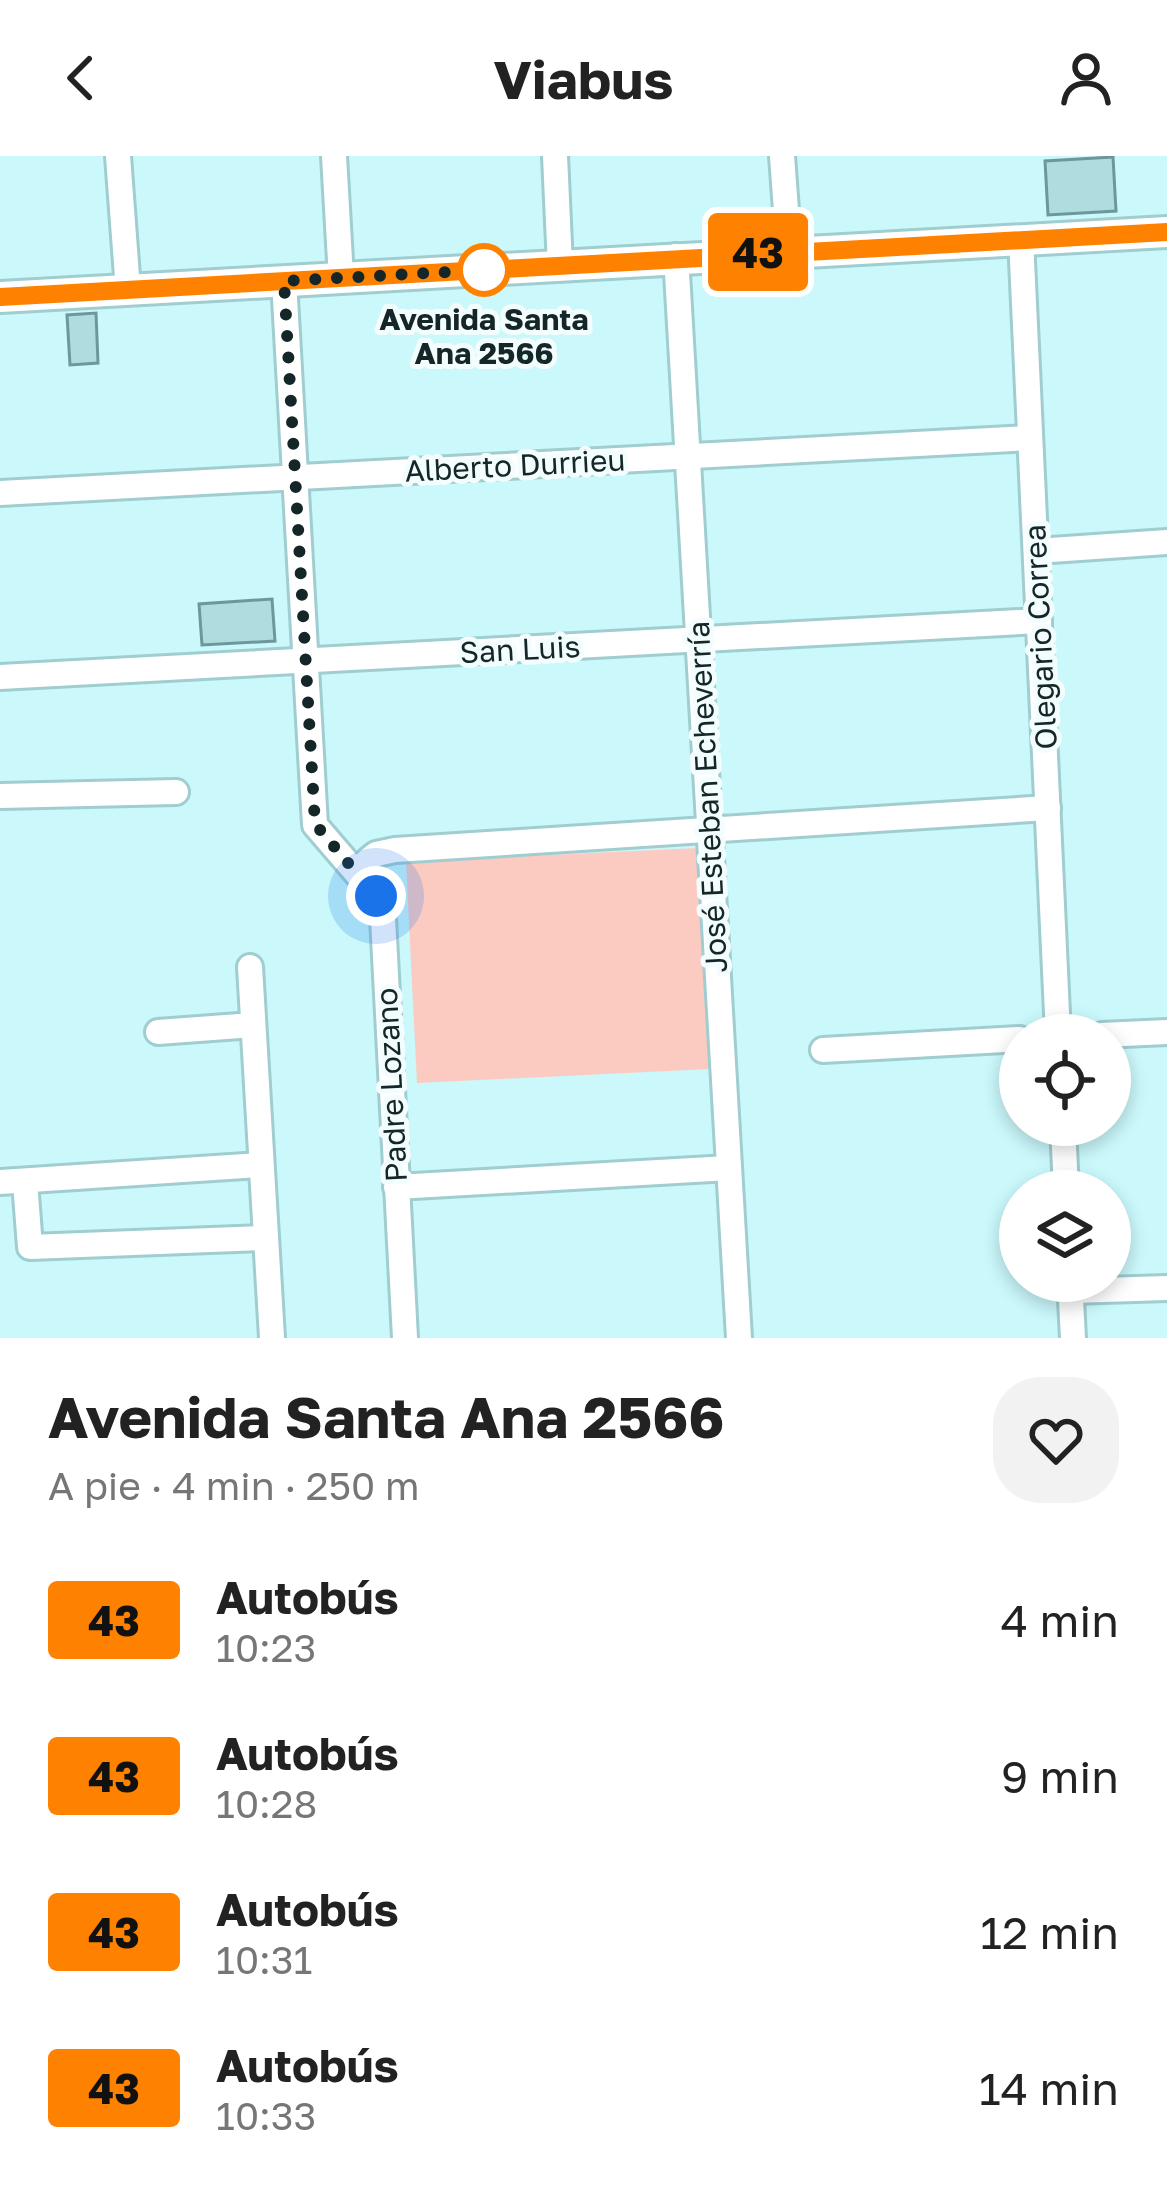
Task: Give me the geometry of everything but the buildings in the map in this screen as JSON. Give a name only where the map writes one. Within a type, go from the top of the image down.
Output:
[{"type":"main road","points":[[0,297],[1167,232]]},
{"type":"street","points":[[118,156],[128,290]]},
{"type":"street","points":[[334,156],[341,278]]},
{"type":"street","points":[[555,156],[560,266]]},
{"type":"street","points":[[782,156],[789,251]]},
{"type":"street","name":"Olegario Correa","points":[[1021,239],[1057,1014]]},
{"type":"street","name":"José Esteban Echeverría","points":[[676,256],[739,1338]]},
{"type":"street","name":"Padre Lozano","points":[[284,281],[315,824],[376,896],[383,918],[405,1338]]},
{"type":"street","name":"Alberto Durrieu","points":[[0,493],[1030,438]]},
{"type":"street","points":[[1036,551],[1167,542]]},
{"type":"street","name":"San Luis","points":[[0,677],[1039,621]]},
{"type":"street","points":[[0,796],[176,792]]},
{"type":"street","points":[[355,871],[376,854],[395,850],[1048,808]]},
{"type":"street","points":[[250,967],[272,1338]]},
{"type":"street","points":[[158,1032],[253,1025]]},
{"type":"street","points":[[1131,1034],[1167,1032]]},
{"type":"street","points":[[823,1050],[999,1040]]},
{"type":"street","points":[[260,1166],[12,1182],[30,1247],[265,1238]]},
{"type":"street","points":[[396,1187],[729,1168]]},
{"type":"street","points":[[1131,1287],[1167,1288]]},
{"type":"street","points":[[1071,1302],[1073,1338]]},
{"type":"shaded area","points":[[698,848],[709,1069],[417,1083],[406,862]]},
{"type":"bus line","name":"43","points":[[0,297],[1167,232]]},
{"type":"place","name":"Avenida Santa Ana 2566","points":[[484,270]]},
{"type":"route","points":[[376,896],[315,824],[284,281],[484,270]]}]
